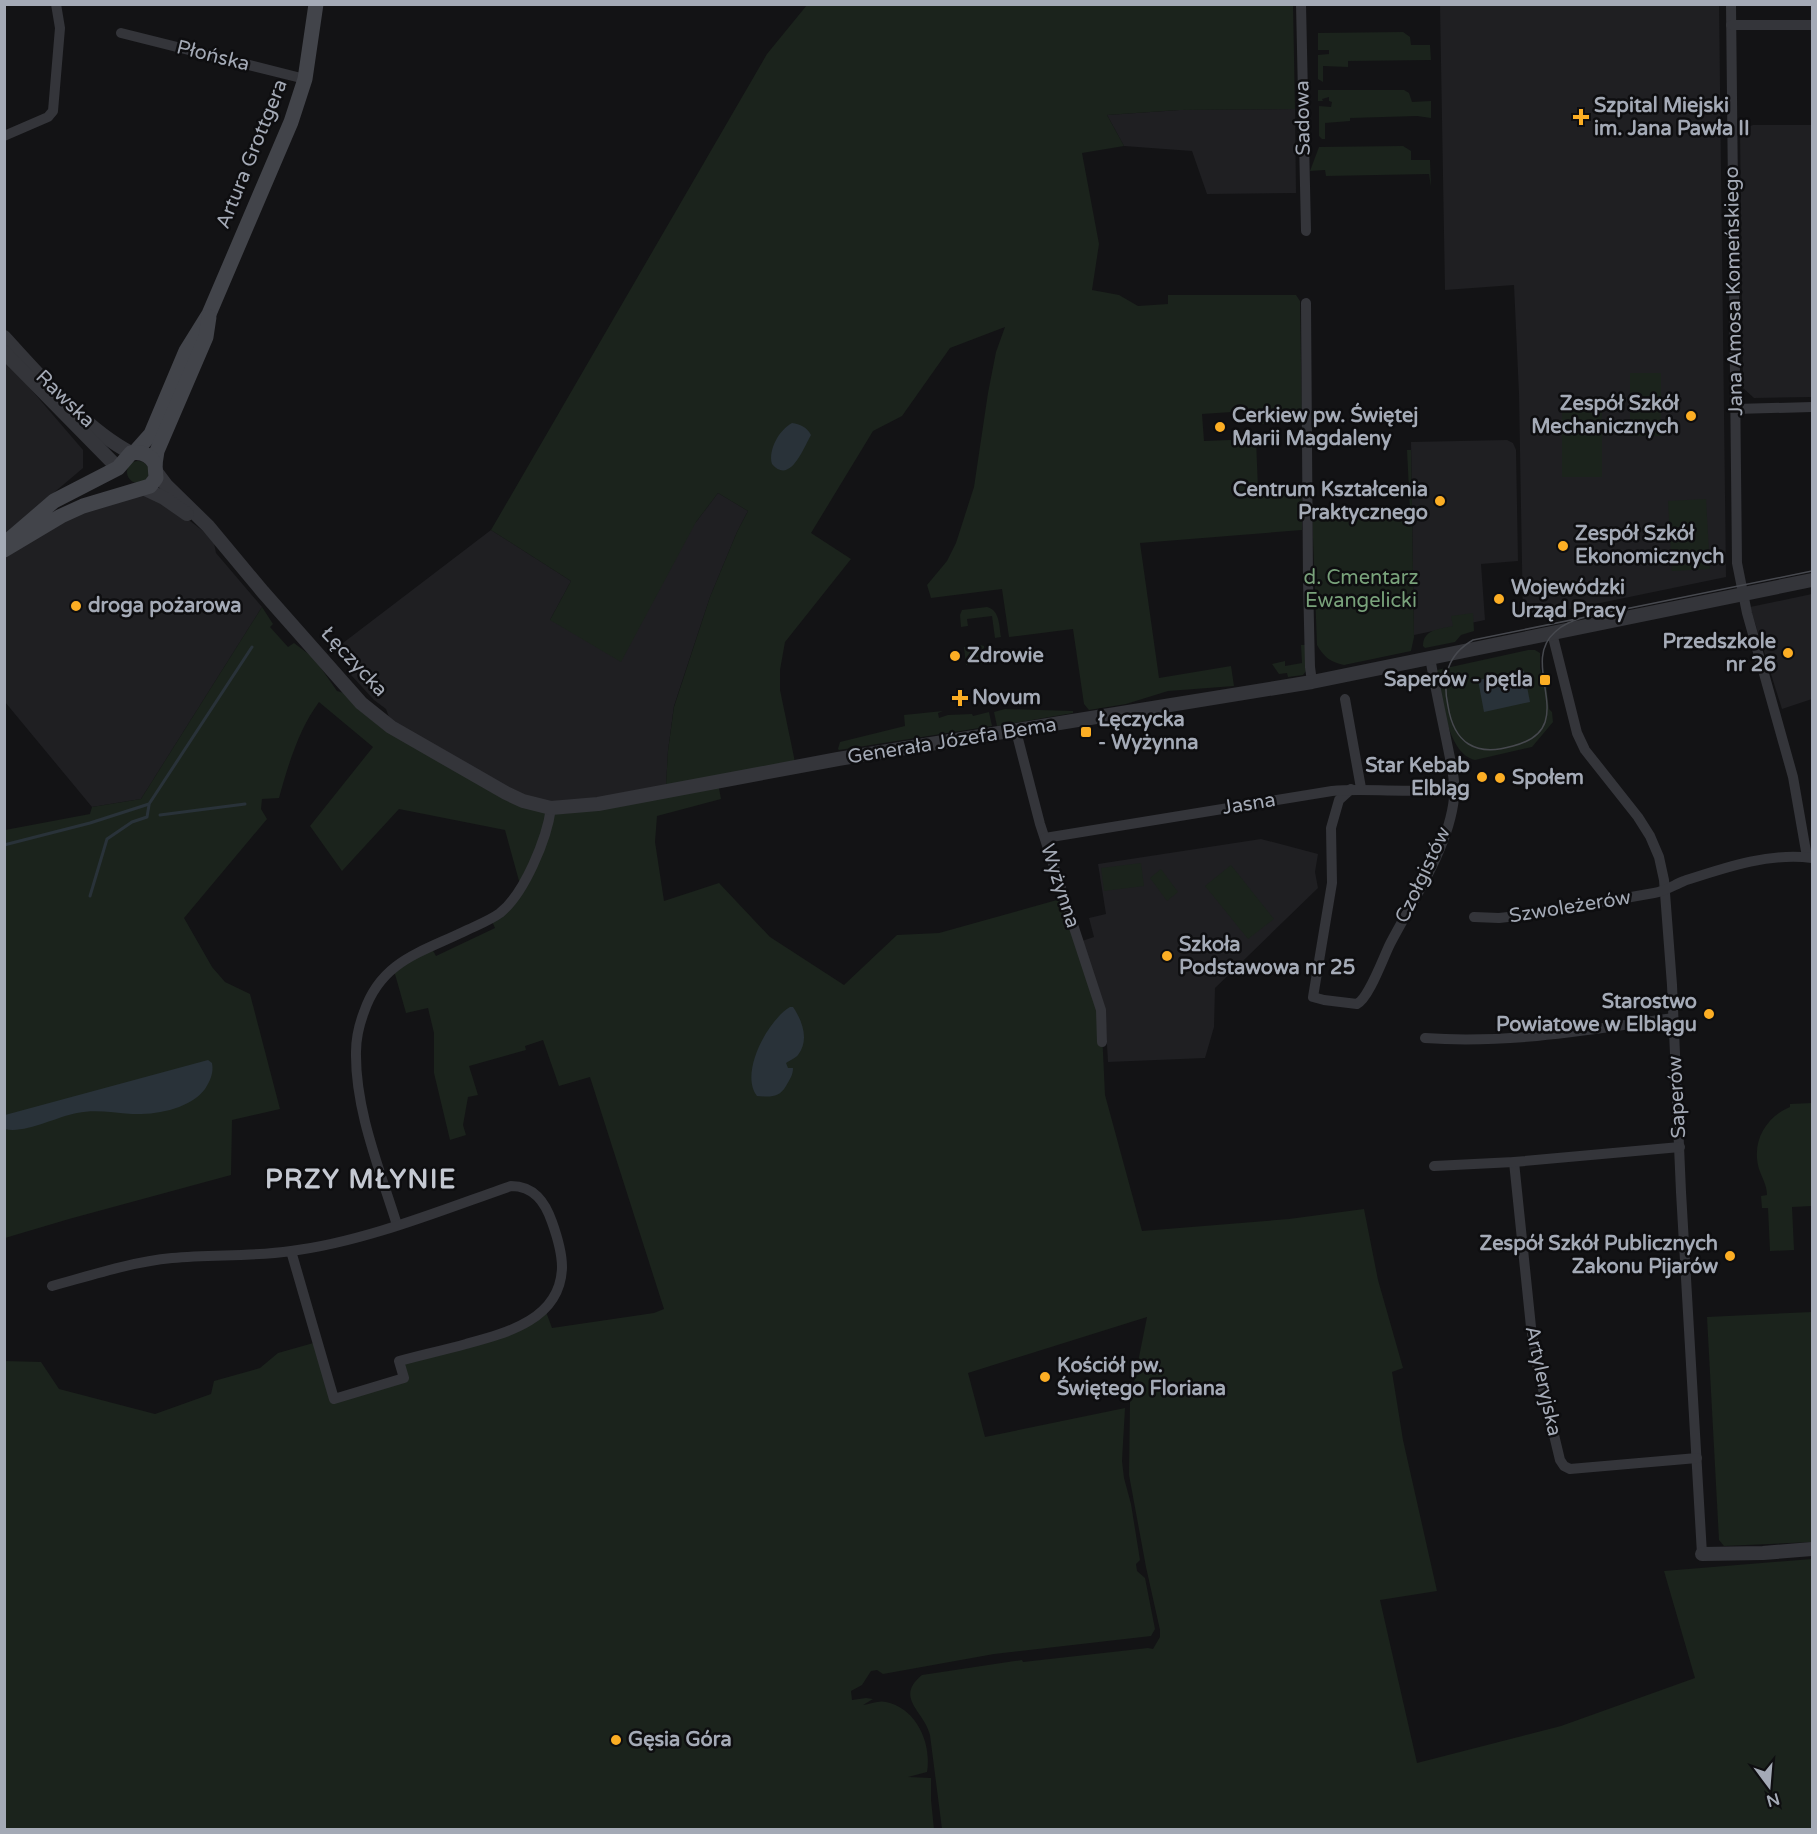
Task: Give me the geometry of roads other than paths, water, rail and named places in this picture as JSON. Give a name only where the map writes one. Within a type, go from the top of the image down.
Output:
[{"type":"main road","name":"Artura Grottgera","points":[[133,453],[151,434],[186,351],[209,314],[291,122],[305,79],[316,4]]},
{"type":"main road","name":"Artura Grottgera","points":[[156,468],[157,451],[206,337],[209,314]]},
{"type":"main road","points":[[4,544],[54,501],[118,468],[133,453],[147,455],[156,468],[153,483],[141,490],[83,506],[61,516],[4,550]]},
{"type":"main road","points":[[118,468],[125,484],[141,490]]},
{"type":"street","points":[[4,136],[48,117],[53,111],[60,28],[56,4]]},
{"type":"street","name":"Sadowa","points":[[1301,4],[1306,231]]},
{"type":"street","name":"Jana Amosa Komeńskiego","points":[[1731,4],[1735,501],[1739,577],[1793,777],[1810,858]]},
{"type":"street","points":[[1731,25],[1812,25]]},
{"type":"street","name":"Płońska","points":[[121,33],[305,79]]},
{"type":"street","points":[[1306,303],[1308,591],[1312,682]]},
{"type":"street","name":"Rawska","points":[[4,337],[94,427],[118,446],[133,453]]},
{"type":"street","name":"Rawska","points":[[4,352],[118,468]]},
{"type":"street","points":[[1736,409],[1812,407]]},
{"type":"street","name":"Łęczycka","points":[[156,468],[166,485],[203,520],[338,679],[374,715],[506,793],[523,801],[551,808]]},
{"type":"street","name":"Łęczycka","points":[[141,490],[172,503],[219,540]]},
{"type":"street","name":"Generała Józefa Bema","points":[[551,808],[598,804],[796,766],[1312,682],[1812,580]]},
{"type":"street","name":"Saperów","points":[[1552,633],[1577,733],[1585,750],[1650,836],[1659,857],[1666,891],[1702,1554]]},
{"type":"street","name":"Czołgistów","points":[[1356,789],[1339,800],[1331,828],[1332,883],[1313,997],[1357,1004],[1365,997],[1442,843],[1452,808],[1454,785],[1430,657]]},
{"type":"street","points":[[1345,699],[1356,789]]},
{"type":"street","name":"Wyżynna","points":[[1016,730],[1045,838],[1101,1010],[1102,1042]]},
{"type":"street","name":"Jasna","points":[[1045,838],[1356,789],[1435,790],[1454,785]]},
{"type":"street","points":[[397,1225],[370,1137],[357,1080],[356,1042],[364,1009],[377,983],[399,962],[491,919],[507,906],[528,875],[544,835],[551,808]]},
{"type":"street","name":"Szwoleżerów","points":[[1474,917],[1499,918],[1534,914],[1666,891],[1682,882],[1744,864],[1767,859],[1810,858]]},
{"type":"street","points":[[1425,1038],[1462,1040],[1519,1038],[1672,1018]]},
{"type":"street","points":[[1434,1166],[1514,1162],[1680,1147]]},
{"type":"street","name":"Artyleryjska","points":[[1514,1162],[1531,1328],[1537,1364],[1560,1460],[1570,1469],[1697,1458]]},
{"type":"street","points":[[52,1286],[144,1262],[173,1258],[291,1251],[345,1240],[397,1225],[511,1186],[525,1188],[545,1205],[556,1236],[562,1265],[560,1280],[554,1296],[545,1309],[525,1324],[485,1339],[399,1361],[404,1378],[334,1399],[291,1251]]},
{"type":"street","points":[[1702,1554],[1812,1549]]},
{"type":"waterway","points":[[4,845],[90,823],[149,804],[252,647]]},
{"type":"waterway","points":[[160,815],[245,804]]},
{"type":"waterway","points":[[90,896],[107,839],[132,822],[147,817],[149,805]]},
{"type":"tram line","points":[[1588,616],[1584,617],[1579,619],[1570,622],[1562,626],[1545,646],[1542,661],[1547,711],[1544,725],[1533,737],[1513,746],[1488,750],[1477,748],[1461,738],[1451,719],[1446,695],[1446,676],[1457,653],[1473,640],[1812,571]]},
{"type":"place","name":"Szpital Miejski im. Jana Pawła II","points":[[1581,117]]},
{"type":"place","name":"Zespół Szkół Mechanicznych","points":[[1691,416]]},
{"type":"place","name":"Cerkiew pw. Świętej Marii Magdaleny","points":[[1220,427]]},
{"type":"place","name":"Centrum Kształcenia Praktycznego","points":[[1440,501]]},
{"type":"place","name":"Zespół Szkół Ekonomicznych","points":[[1563,546]]},
{"type":"place","name":"Wojewódzki Urząd Pracy","points":[[1499,599]]},
{"type":"place","name":"droga pożarowa","points":[[76,606]]},
{"type":"place","name":"Przedszkole nr 26","points":[[1788,653]]},
{"type":"place","name":"Zdrowie","points":[[955,656]]},
{"type":"place","name":"Saperów - pętla","points":[[1545,680]]},
{"type":"place","name":"Novum","points":[[960,698]]},
{"type":"place","name":"Łęczycka - Wyżynna","points":[[1086,732]]},
{"type":"place","name":"Star Kebab Elbląg","points":[[1482,777]]},
{"type":"place","name":"Społem","points":[[1500,778]]},
{"type":"place","name":"Szkoła Podstawowa nr 25","points":[[1167,956]]},
{"type":"place","name":"Starostwo Powiatowe w Elblągu","points":[[1709,1014]]},
{"type":"place","name":"Zespół Szkół Publicznych Zakonu Pijarów","points":[[1730,1256]]},
{"type":"place","name":"Kościół pw. Świętego Floriana","points":[[1045,1377]]},
{"type":"place","name":"Gęsia Góra","points":[[616,1740]]},
{"type":"district","name":"PRZY MŁYNIE","points":[[361,1179]]},
{"type":"park label","name":"d. Cmentarz Ewangelicki","points":[[1361,590]]}]
